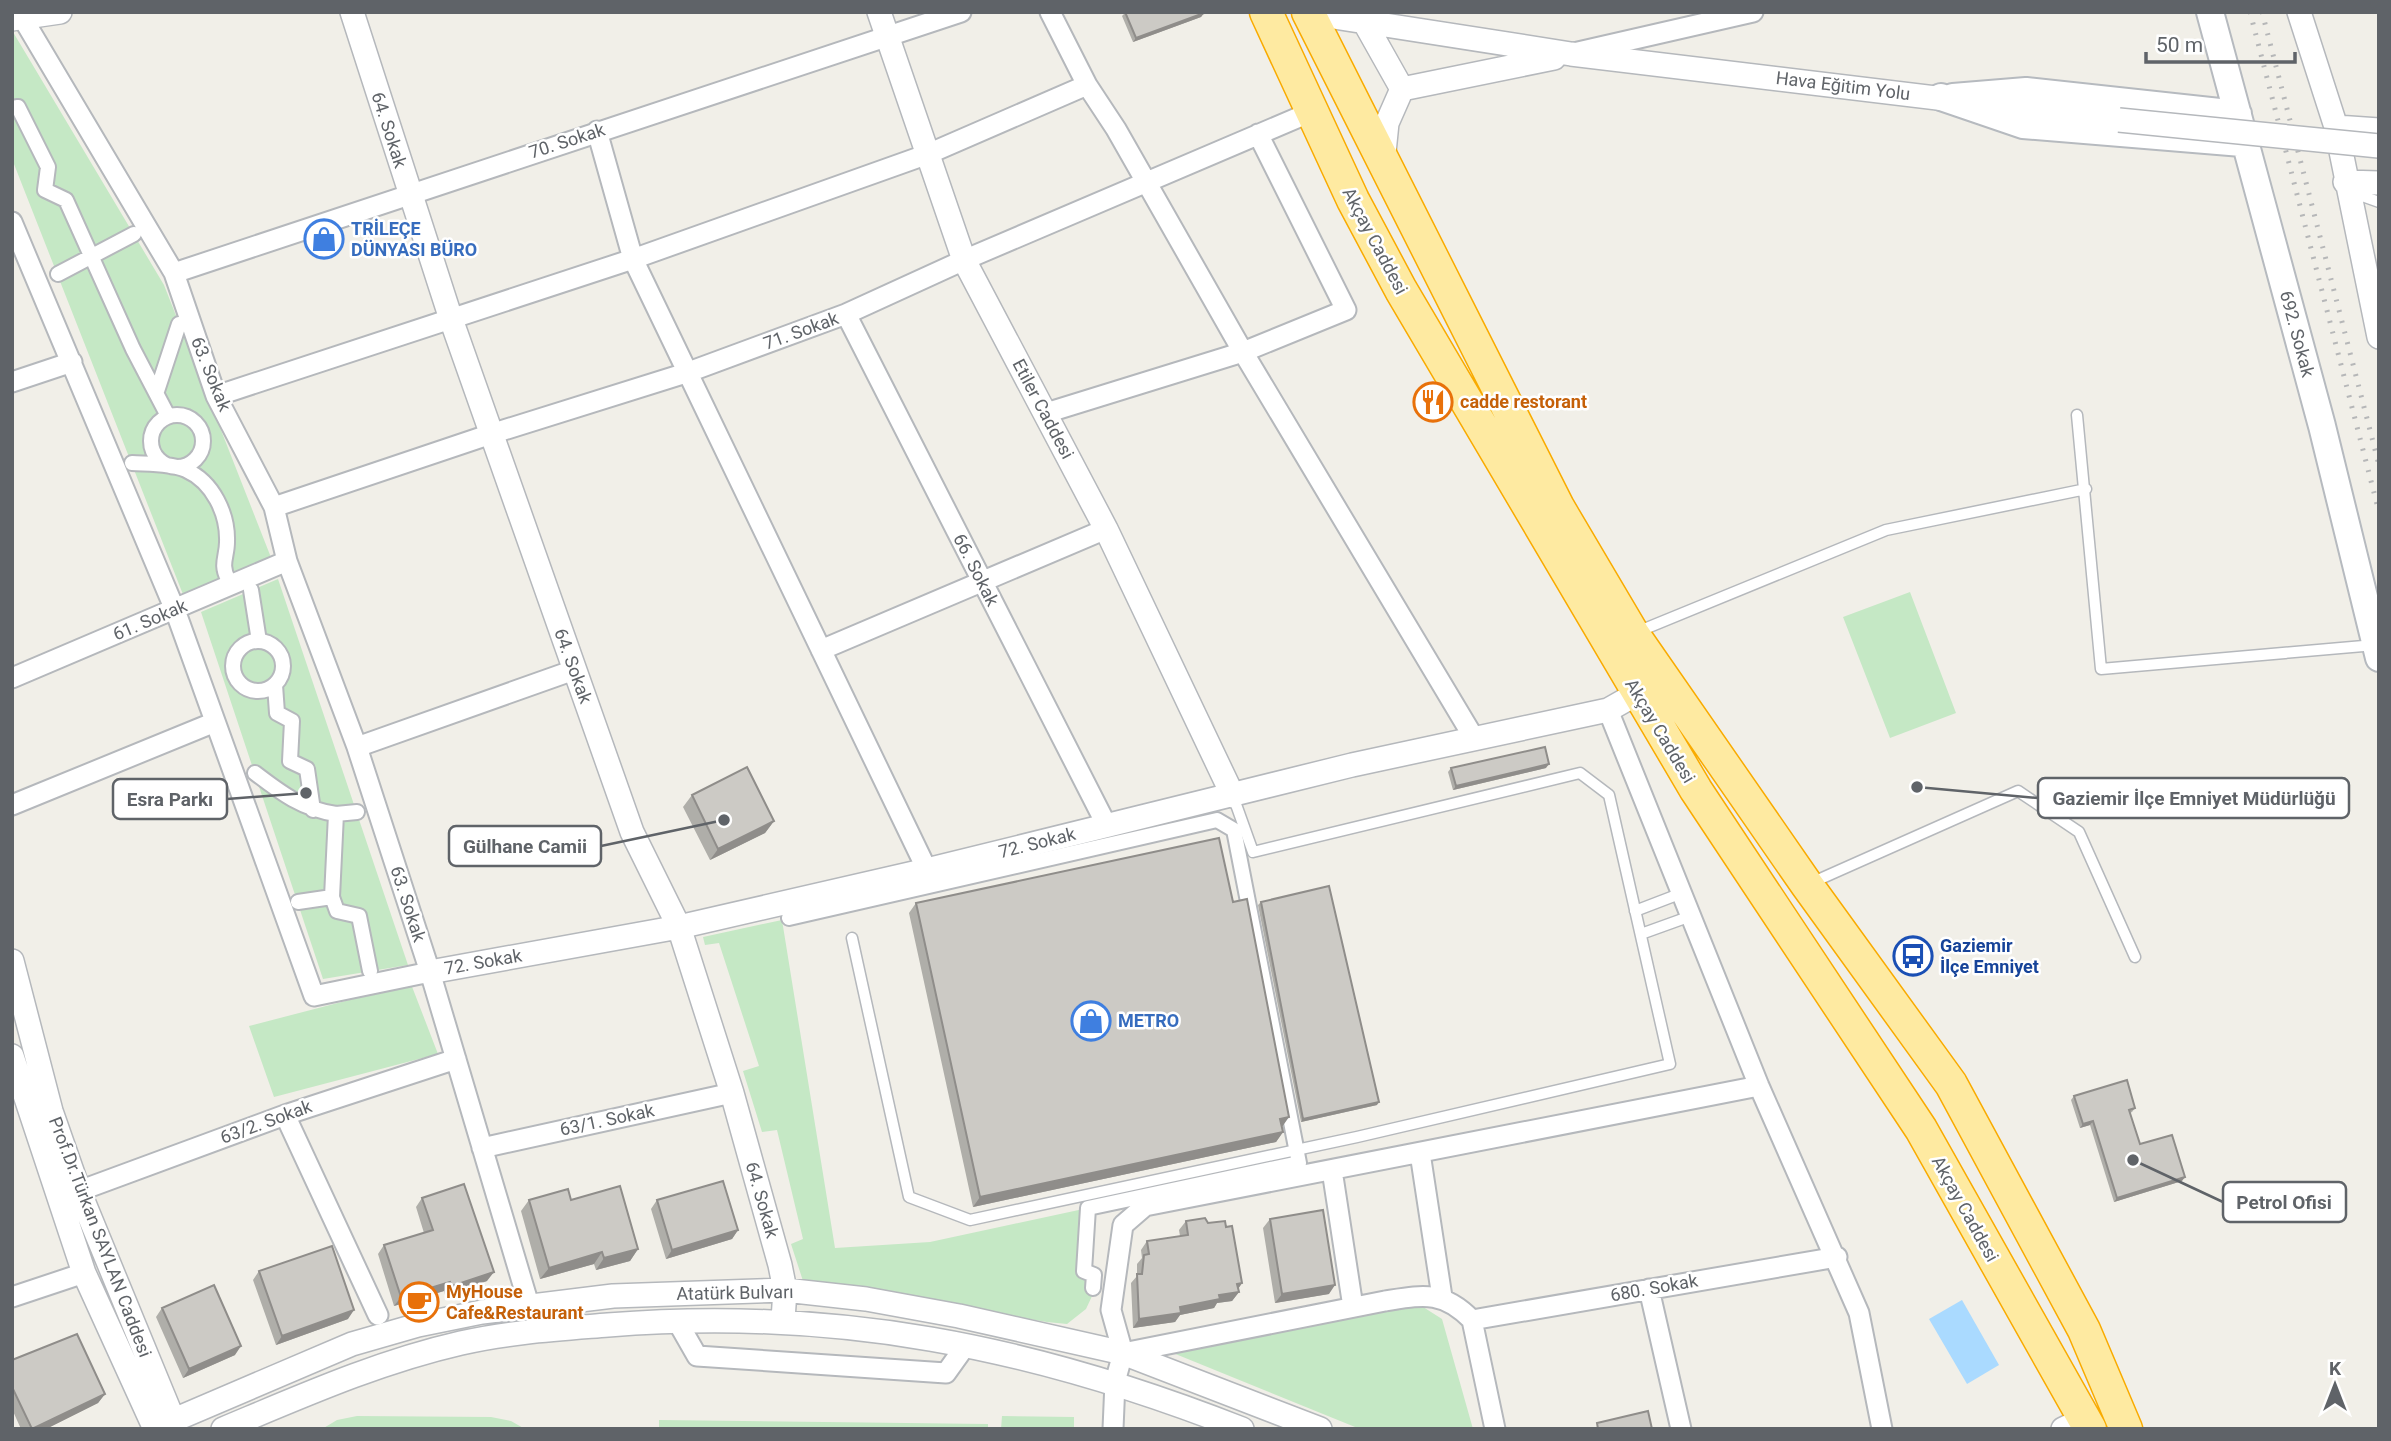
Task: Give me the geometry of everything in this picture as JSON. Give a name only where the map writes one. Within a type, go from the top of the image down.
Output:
[{"type":"highway","name":"Akçay Caddesi","points":[[1266,12],[1311,112],[1401,290],[1724,835],[1921,1129],[2080,1425]]},
{"type":"highway","name":"Akçay Caddesi","points":[[1308,13],[1558,507],[1633,634],[1807,885],[1951,1084],[2084,1330],[2126,1429]]},
{"type":"main road","name":"692. Sokak","points":[[2210,12],[2322,426],[2377,652]]},
{"type":"main road","points":[[1941,97],[2026,91],[2238,114]]},
{"type":"main road","points":[[1941,97],[2022,125],[2246,144]]},
{"type":"street","points":[[18,16],[60,12]]},
{"type":"street","name":"64. Sokak","points":[[352,12],[451,319],[574,670],[632,832],[679,927],[732,1093],[785,1290],[783,1320]]},
{"type":"street","name":"Etiler Caddesi","points":[[879,12],[964,260],[1105,529],[1233,796]]},
{"type":"street","name":"70. Sokak","points":[[174,273],[961,12]]},
{"type":"street","points":[[1050,12],[1087,85],[1474,738]]},
{"type":"street","points":[[1402,89],[1753,12]]},
{"type":"street","points":[[2299,12],[2336,127],[2379,337]]},
{"type":"street","name":"Hava Eğitim Yolu","points":[[1308,13],[1366,25],[1571,54],[2119,120],[2379,146]]},
{"type":"street","name":"63. Sokak","points":[[18,16],[174,273],[216,396],[274,507],[287,562],[357,747],[430,972],[529,1305]]},
{"type":"street","points":[[1366,25],[1402,89]]},
{"type":"street","points":[[216,396],[633,259],[928,154],[1087,85]]},
{"type":"street","points":[[1383,162],[1387,123],[1402,89]]},
{"type":"street","points":[[12,108],[18,107],[48,167],[45,190],[66,200],[133,349],[168,416]]},
{"type":"street","name":"71. Sokak","points":[[274,507],[491,433],[687,373],[846,314],[964,260],[1311,112]]},
{"type":"street","points":[[2336,127],[2379,130]]},
{"type":"street","points":[[597,131],[633,259],[928,870]]},
{"type":"street","points":[[1046,413],[1243,352],[1346,310],[1258,134]]},
{"type":"street","points":[[2346,186],[2379,183]]},
{"type":"street","points":[[12,222],[175,610],[314,996],[430,972]]},
{"type":"street","points":[[58,274],[134,234]]},
{"type":"street","name":"66. Sokak","points":[[846,314],[1107,826]]},
{"type":"street","points":[[157,391],[179,324]]},
{"type":"street","points":[[12,382],[72,362]]},
{"type":"street","points":[[132,463],[177,467],[186,466],[199,456],[203,439],[196,422],[189,417],[168,416],[156,424],[151,432],[151,449],[161,463],[177,467],[188,470],[212,491],[225,514],[228,543],[222,568],[228,579]]},
{"type":"street","points":[[821,650],[1105,529]]},
{"type":"street","name":"61. Sokak","points":[[12,678],[287,562]]},
{"type":"street","points":[[251,590],[259,641]]},
{"type":"street","points":[[259,641],[275,647],[283,662],[280,678],[275,685],[259,691],[250,690],[238,681],[234,673],[238,651],[251,642],[259,641]]},
{"type":"street","points":[[357,747],[574,670]]},
{"type":"street","points":[[275,685],[277,713],[292,721],[290,761],[307,769],[313,810]]},
{"type":"street","name":"72. Sokak","points":[[430,972],[679,927],[928,870],[1474,738],[1608,710],[1638,693]]},
{"type":"street","points":[[1608,710],[1759,1086],[1837,1257],[1859,1313],[1882,1429]]},
{"type":"street","points":[[12,805],[215,722]]},
{"type":"street","points":[[255,773],[286,798],[313,810],[336,814],[357,812]]},
{"type":"street","points":[[336,814],[332,897],[337,911],[359,916],[370,971]]},
{"type":"street","points":[[789,918],[1217,820],[1234,830],[1299,1163],[1088,1208],[1084,1271],[1094,1275],[1093,1288]]},
{"type":"street","points":[[298,902],[332,897]]},
{"type":"street","name":"Prof.Dr.Türkan SAYLAN Caddesi","points":[[12,961],[51,1111],[163,1427]]},
{"type":"street","name":"Prof.Dr.Türkan SAYLAN Caddesi","points":[[12,1056],[84,1273],[163,1427]]},
{"type":"street","name":"63/2. Sokak","points":[[79,1191],[285,1115],[456,1059]]},
{"type":"street","points":[[1113,1429],[1115,1382],[1123,1353],[1111,1310],[1123,1225],[1145,1206],[1759,1086]]},
{"type":"street","name":"63/1. Sokak","points":[[482,1148],[732,1093]]},
{"type":"street","points":[[285,1115],[378,1315]]},
{"type":"street","points":[[1420,1153],[1442,1297]]},
{"type":"street","points":[[1332,1170],[1353,1307]]},
{"type":"street","name":"680. Sokak","points":[[1472,1320],[1837,1257]]},
{"type":"street","points":[[12,1297],[84,1273]]},
{"type":"street","points":[[1649,1289],[1681,1429]]},
{"type":"street","name":"Atatürk Bulvarı","points":[[163,1427],[352,1344],[418,1325],[529,1305],[613,1296],[785,1290],[866,1299],[959,1316],[1123,1353],[1320,1429]]},
{"type":"street","points":[[1123,1353],[1353,1307],[1422,1295],[1442,1297],[1460,1307],[1472,1320],[1495,1429]]},
{"type":"street","name":"Atatürk Bulvarı","points":[[223,1429],[360,1371],[464,1343],[548,1329],[677,1321],[783,1320],[868,1329],[966,1345],[1115,1382],[1242,1429]]},
{"type":"street","points":[[677,1321],[697,1356],[946,1373],[966,1345]]},
{"type":"lane","points":[[2346,186],[2379,202]]},
{"type":"lane","points":[[2077,415],[2101,669],[2377,652]]},
{"type":"lane","points":[[1633,634],[1886,530],[2085,489]]},
{"type":"lane","points":[[852,938],[909,1197],[970,1220],[1296,1150],[1670,1064],[1609,795],[1580,773],[1253,852],[1233,796]]},
{"type":"lane","points":[[1807,885],[2018,791],[2079,832],[2134,957]]},
{"type":"lane","points":[[1635,911],[1682,893]]},
{"type":"lane","points":[[1641,934],[1691,916]]},
{"type":"green space","points":[[13,32],[164,285],[272,560],[184,597],[12,159]]},
{"type":"green space","points":[[278,579],[408,965],[323,979],[201,612]]},
{"type":"green space","points":[[1910,592],[1956,713],[1890,738],[1843,617]]},
{"type":"green space","points":[[782,920],[835,1248],[930,1242],[1088,1208],[1084,1271],[1093,1294],[1086,1309],[1067,1324],[803,1281],[791,1244],[803,1239],[777,1130],[762,1132],[743,1071],[759,1066],[719,943],[705,945],[703,937]]},
{"type":"green space","points":[[411,984],[438,1054],[274,1097],[249,1026]]},
{"type":"green space","points":[[1420,1305],[1442,1319],[1473,1429],[1360,1429],[1173,1353]]},
{"type":"green space","points":[[357,1416],[491,1417],[511,1421],[525,1429],[322,1429],[337,1420]]},
{"type":"green space","points":[[1002,1416],[1074,1417],[1074,1429],[1001,1429]]},
{"type":"green space","points":[[659,1420],[988,1424],[988,1429],[659,1429]]},
{"type":"water","points":[[1962,1300],[1999,1365],[1967,1384],[1929,1319]]},
{"type":"building","points":[[1125,12],[1203,12],[1204,13],[1136,38]]},
{"type":"building","points":[[1545,747],[1549,764],[1456,786],[1451,768]]},
{"type":"building","points":[[747,767],[774,821],[718,849],[692,795]]},
{"type":"building","name":"METRO","points":[[1219,838],[1233,902],[1247,899],[1289,1117],[1280,1119],[1283,1132],[980,1197],[916,903]]},
{"type":"building","points":[[1329,886],[1379,1102],[1303,1119],[1261,902]]},
{"type":"building","points":[[2127,1080],[2135,1108],[2129,1110],[2140,1144],[2172,1135],[2185,1177],[2117,1198],[2093,1121],[2083,1124],[2074,1096]]},
{"type":"building","points":[[723,1181],[738,1230],[672,1250],[657,1200]]},
{"type":"building","points":[[464,1184],[494,1272],[452,1286],[450,1282],[401,1297],[384,1245],[433,1230],[422,1198]]},
{"type":"building","points":[[620,1186],[638,1249],[604,1258],[602,1252],[549,1268],[529,1200],[568,1189],[571,1200]]},
{"type":"building","points":[[1323,1210],[1335,1285],[1282,1294],[1270,1219]]},
{"type":"building","points":[[1205,1218],[1208,1223],[1225,1221],[1226,1227],[1232,1226],[1242,1283],[1237,1284],[1239,1292],[1219,1295],[1220,1299],[1180,1307],[1181,1313],[1139,1319],[1137,1274],[1142,1274],[1144,1255],[1149,1254],[1147,1241],[1188,1235],[1186,1221]]},
{"type":"building","points":[[332,1246],[354,1310],[282,1336],[259,1271]]},
{"type":"building","points":[[214,1285],[241,1346],[189,1369],[162,1308]]},
{"type":"building","points":[[77,1334],[105,1394],[32,1429],[12,1387],[12,1360]]},
{"type":"building","points":[[1648,1411],[1652,1429],[1598,1429],[1597,1423]]},
{"type":"railway","points":[[2250,12],[2379,512]]},
{"type":"railway","points":[[2262,12],[2379,465]]},
{"type":"place","name":"TRİLEÇE DÜNYASI BÜRO","points":[[324,239]]},
{"type":"place","name":"cadde restorant","points":[[1433,402]]},
{"type":"place","name":"Gaziemir İlçe Emniyet Müdürlüğü","points":[[1917,787]]},
{"type":"place","name":"Esra Parkı","points":[[306,793]]},
{"type":"place","name":"Gülhane Camii","points":[[724,820]]},
{"type":"place","name":"Gaziemir İlçe Emniyet","points":[[1913,956]]},
{"type":"place","name":"METRO","points":[[1091,1021]]},
{"type":"place","name":"Petrol Ofisi","points":[[2133,1160]]},
{"type":"place","name":"MyHouse Cafe&Restaurant","points":[[419,1302]]}]
